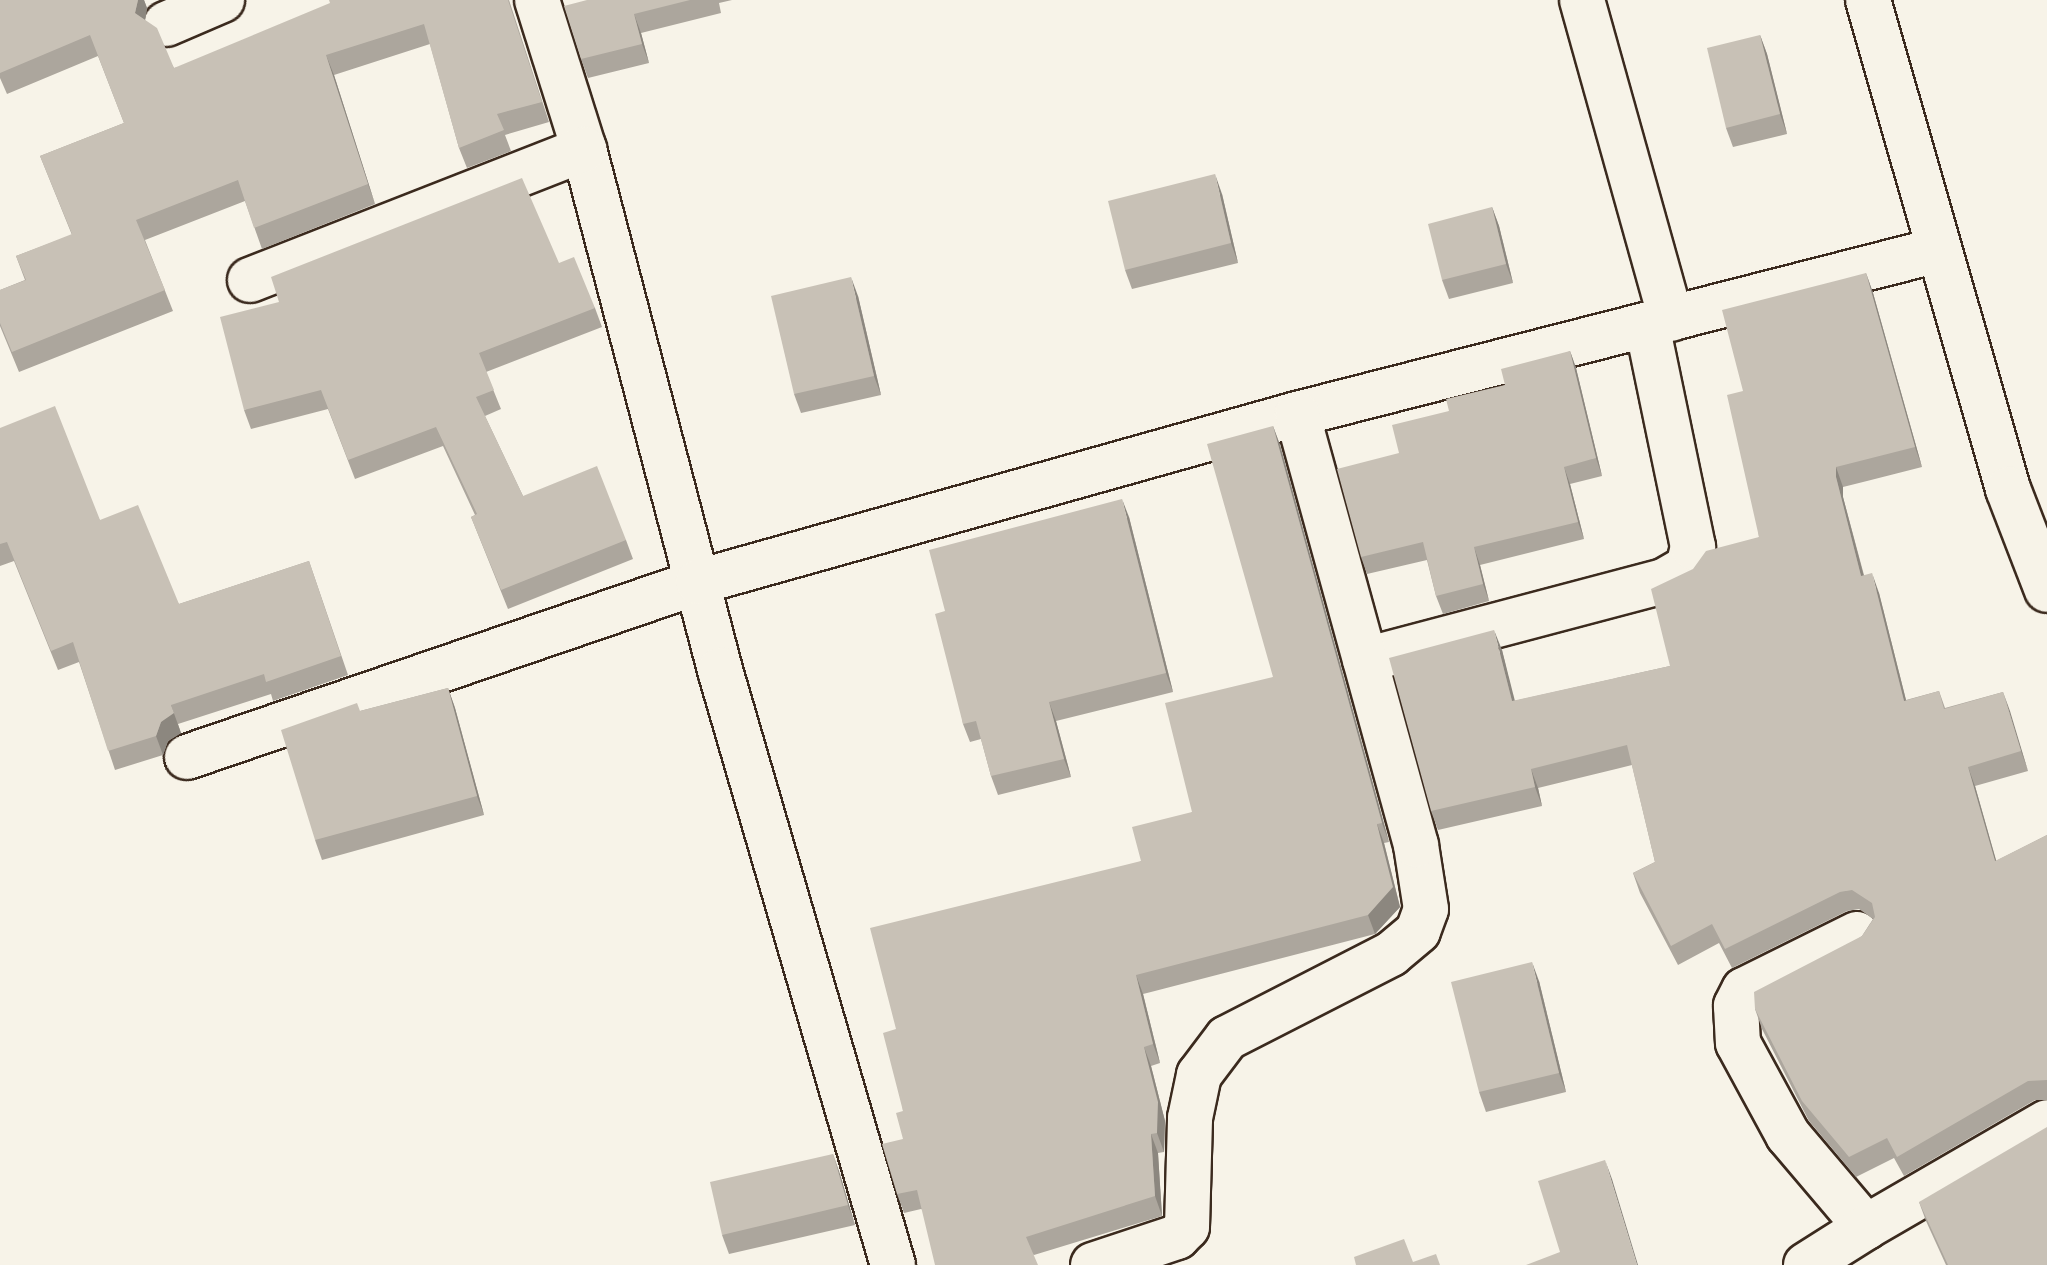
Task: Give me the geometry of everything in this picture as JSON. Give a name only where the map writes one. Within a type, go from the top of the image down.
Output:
[{"type":"street","points":[[166,24],[222,0]]},
{"type":"street","points":[[537,0],[584,149],[698,582],[893,1265]]},
{"type":"street","points":[[1365,660],[1664,581],[1688,567],[1693,547],[1659,322],[1582,0]]},
{"type":"street","points":[[1868,0],[2008,489],[2047,590]]},
{"type":"street","points":[[250,280],[584,149]]},
{"type":"street","points":[[187,757],[698,582],[1297,414],[1938,250]]},
{"type":"street","points":[[1093,1265],[1177,1237],[1187,1227],[1190,1118],[1199,1075],[1227,1038],[1391,954],[1418,931],[1426,909],[1416,845],[1297,414]]},
{"type":"street","points":[[1857,934],[1744,990],[1736,1006],[1738,1043],[1788,1135],[1866,1227]]},
{"type":"street","points":[[1806,1265],[2047,1122]]},
{"type":"building","points":[[0,0],[138,0],[135,13],[157,28],[174,68],[330,3],[329,0],[508,0],[542,102],[497,114],[504,130],[459,148],[424,24],[326,55],[368,184],[254,228],[238,180],[136,220],[165,290],[12,352],[0,323],[0,290],[26,280],[16,256],[72,234],[40,156],[124,123],[90,35],[0,73]]},
{"type":"building","points":[[587,0],[690,0],[634,14],[642,44],[581,59],[564,6]]},
{"type":"building","points":[[1760,35],[1780,114],[1726,128],[1707,48]]},
{"type":"building","points":[[1215,174],[1231,243],[1125,270],[1108,201]]},
{"type":"building","points":[[522,178],[559,263],[574,257],[595,308],[479,353],[494,390],[476,397],[523,496],[597,466],[626,540],[501,590],[471,517],[477,514],[436,427],[348,460],[321,390],[244,410],[220,317],[279,302],[271,277]]},
{"type":"building","points":[[1492,207],[1506,264],[1442,280],[1428,224]]},
{"type":"building","points":[[1866,273],[1915,447],[1836,467],[1861,576],[1872,573],[1904,701],[1939,691],[1944,709],[2003,692],[2021,751],[1968,767],[1995,861],[2047,835],[2047,1080],[2028,1081],[1897,1157],[1887,1138],[1849,1157],[1802,1101],[1755,1009],[1754,992],[1862,936],[1875,917],[1872,903],[1852,890],[1840,892],[1725,949],[1712,924],[1671,946],[1633,873],[1655,862],[1627,745],[1531,769],[1535,787],[1431,811],[1389,658],[1494,630],[1512,701],[1670,666],[1651,589],[1693,569],[1706,551],[1759,537],[1727,395],[1743,391],[1722,310]]},
{"type":"building","points":[[851,277],[874,376],[794,394],[771,296]]},
{"type":"building","points":[[1570,351],[1596,458],[1564,467],[1578,522],[1474,547],[1483,584],[1436,596],[1423,542],[1361,557],[1337,469],[1399,453],[1392,425],[1449,411],[1446,399],[1505,385],[1501,369]]},
{"type":"building","points":[[55,406],[100,520],[138,505],[179,604],[309,561],[341,656],[266,682],[264,674],[171,705],[174,713],[161,722],[156,736],[108,751],[73,642],[51,651],[7,542],[0,544],[0,428]]},
{"type":"building","points":[[1273,426],[1382,823],[1377,824],[1393,887],[1368,915],[1136,975],[1153,1044],[1144,1047],[1158,1102],[1157,1133],[1151,1134],[1155,1196],[1026,1237],[1038,1265],[935,1265],[917,1190],[897,1194],[882,1144],[903,1139],[896,1113],[903,1111],[883,1033],[896,1029],[870,928],[1141,861],[1132,827],[1192,812],[1165,703],[1273,677],[1207,444]]},
{"type":"building","points":[[1122,499],[1166,673],[1049,702],[1064,759],[991,776],[976,721],[963,724],[935,614],[945,611],[929,550]]},
{"type":"building","points":[[448,688],[477,796],[315,840],[281,730],[357,703],[360,711]]},
{"type":"building","points":[[1532,962],[1559,1073],[1479,1092],[1451,982]]},
{"type":"building","points":[[2047,1127],[2047,1265],[1948,1265],[1919,1202]]},
{"type":"building","points":[[833,1154],[848,1205],[722,1235],[710,1182]]},
{"type":"building","points":[[1605,1160],[1637,1265],[1526,1265],[1560,1252],[1538,1181]]},
{"type":"building","points":[[1404,1239],[1413,1262],[1436,1254],[1440,1265],[1356,1265],[1354,1257]]}]
